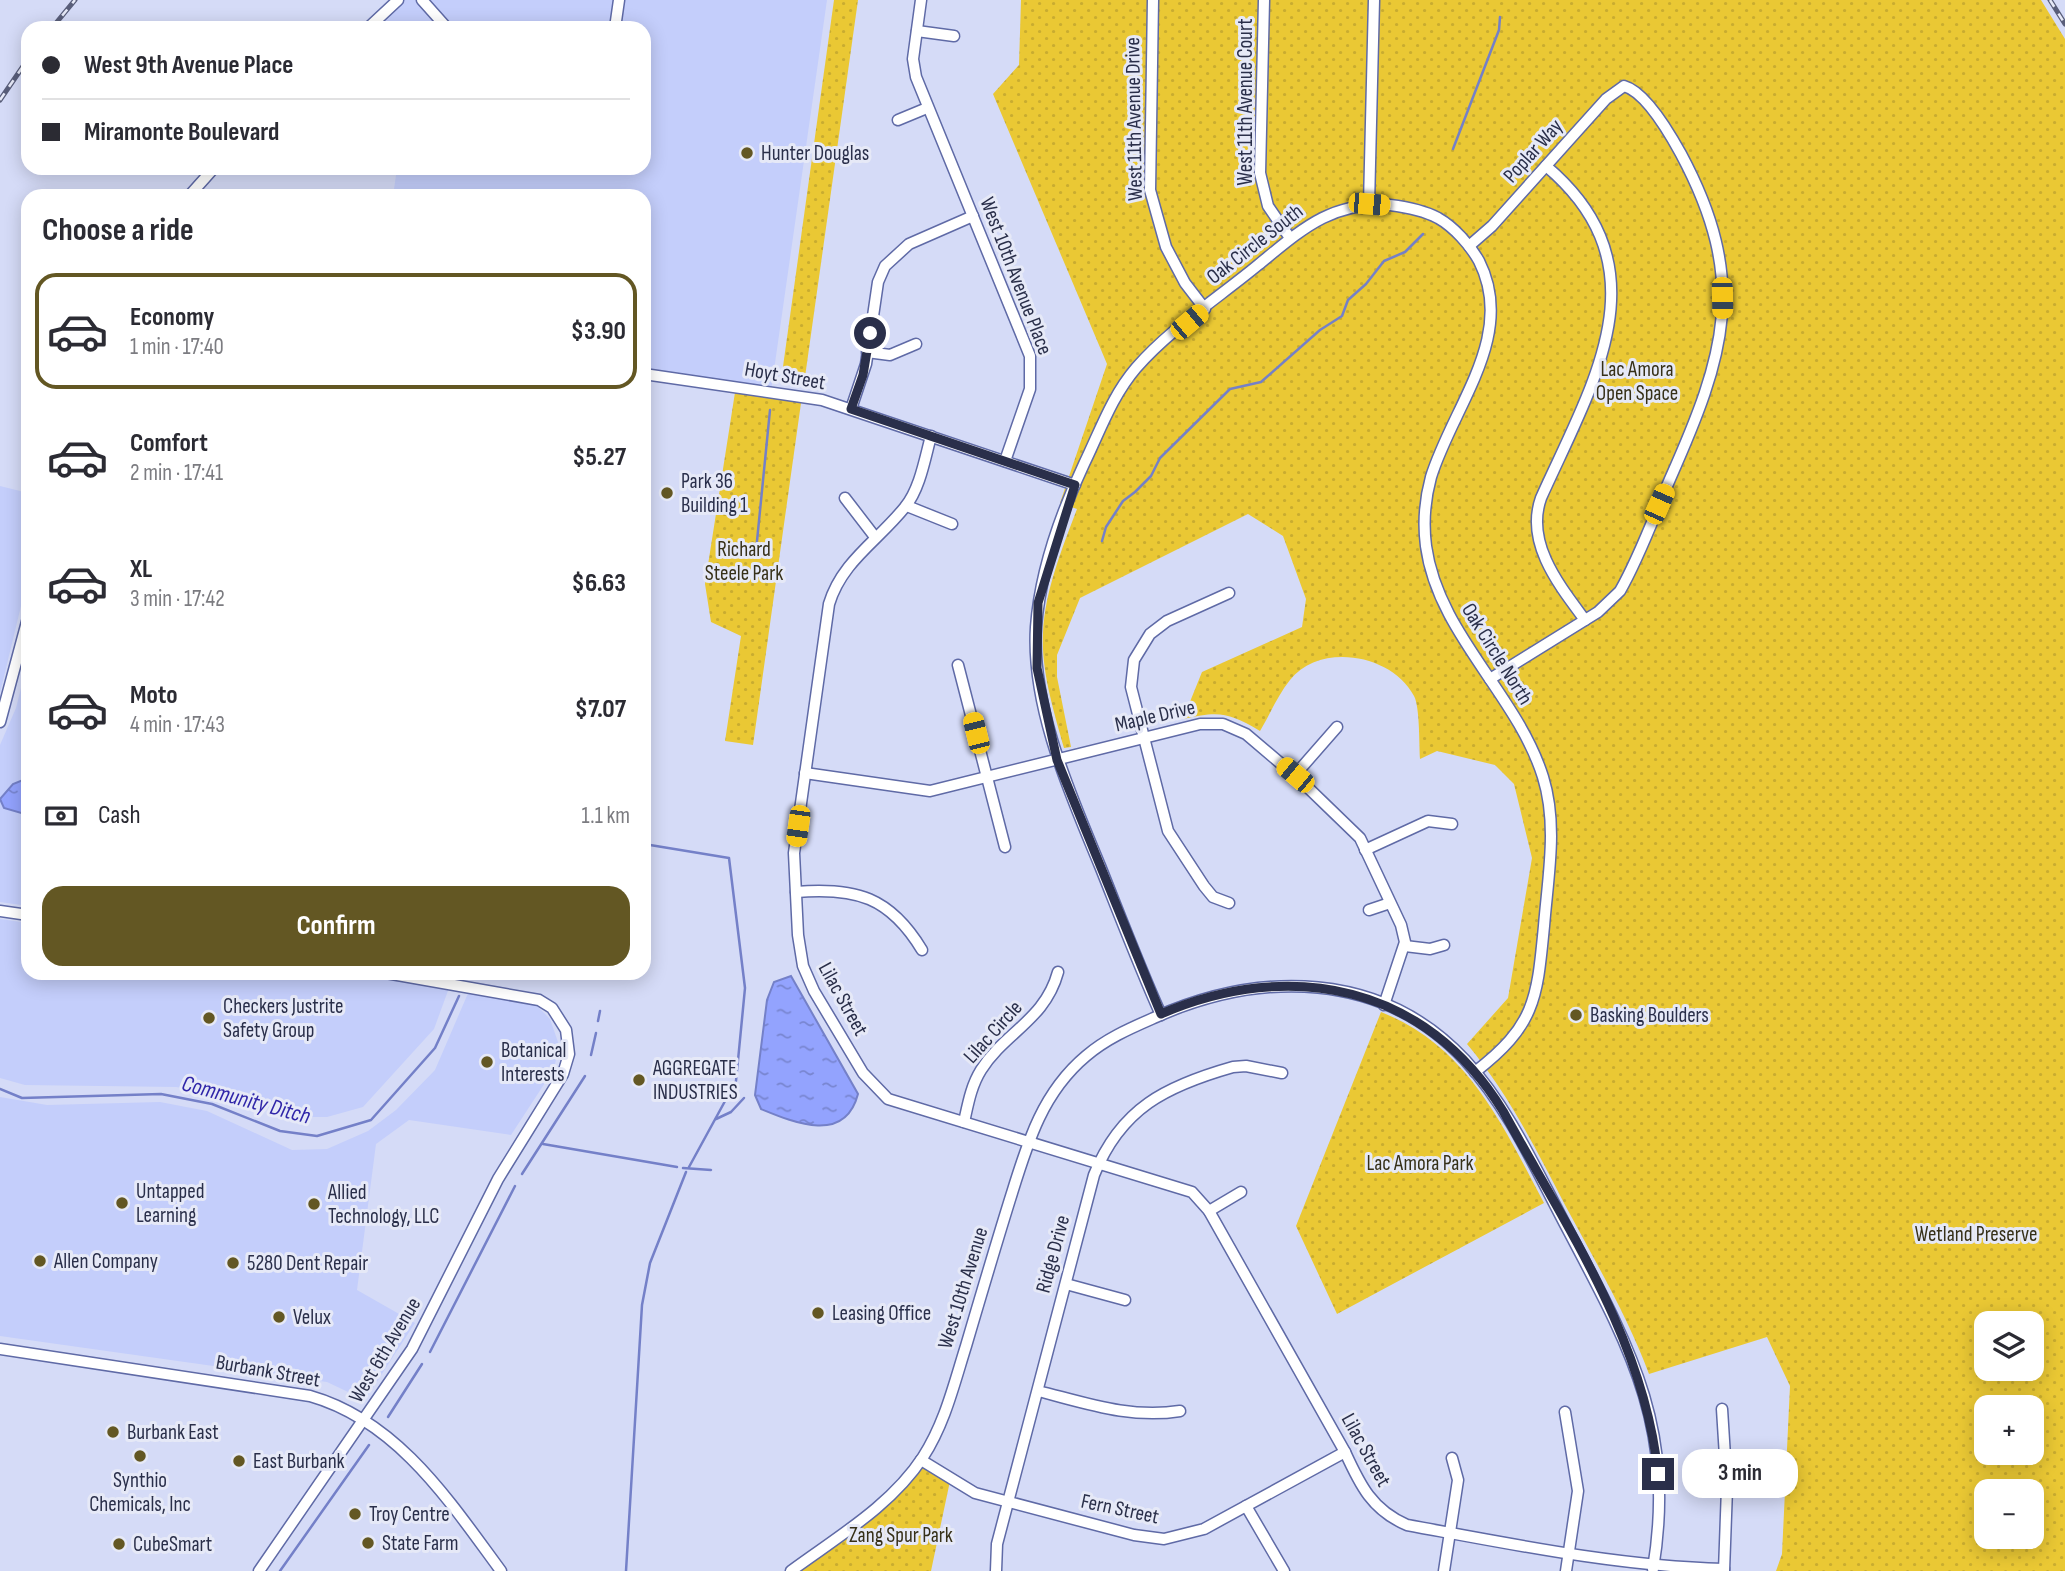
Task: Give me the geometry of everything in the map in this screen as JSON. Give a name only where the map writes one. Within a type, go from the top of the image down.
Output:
[{"type":"street","points":[[376,21],[398,0]]},
{"type":"street","points":[[422,0],[441,21]]},
{"type":"street","points":[[616,21],[619,0]]},
{"type":"street","name":"West 10th Avenue Place","points":[[921,0],[915,70],[927,108],[1024,338],[1032,367],[1030,389],[1005,461]]},
{"type":"street","name":"West 11th Avenue Drive","points":[[1153,0],[1150,190],[1166,247],[1185,283],[1205,309]]},
{"type":"street","name":"West 11th Avenue Court","points":[[1264,0],[1260,173],[1268,206],[1290,238]]},
{"type":"street","points":[[1369,204],[1374,0]]},
{"type":"street","points":[[917,31],[954,36]]},
{"type":"street","name":"Poplar Way","points":[[1469,246],[1492,226],[1619,87],[1627,87],[1671,132],[1700,192],[1720,264],[1722,316],[1718,354],[1704,403],[1626,579],[1612,600],[1585,620]]},
{"type":"street","points":[[898,120],[927,108]]},
{"type":"street","points":[[1490,679],[1585,620],[1542,553],[1535,535],[1535,520],[1541,498],[1603,357],[1611,319],[1611,283],[1603,246],[1589,216],[1571,190],[1546,166]]},
{"type":"street","points":[[195,189],[208,175]]},
{"type":"street","name":"Oak Circle South","points":[[1161,1014],[1057,760],[1037,668],[1035,631],[1045,575],[1075,485],[1124,382],[1139,364],[1290,238],[1321,216],[1369,204],[1424,212],[1443,220],[1469,246]]},
{"type":"street","points":[[851,409],[867,352],[878,282],[888,262],[909,244],[973,216]]},
{"type":"street","name":"Oak Circle North","points":[[1469,246],[1490,290],[1490,333],[1432,474],[1424,529],[1429,563],[1438,591],[1524,735],[1542,774],[1550,807],[1551,846],[1539,976],[1532,1007],[1507,1045],[1475,1072]]},
{"type":"street","points":[[867,352],[890,355],[916,344]]},
{"type":"street","name":"Hoyt Street","points":[[651,375],[810,397],[1075,485]]},
{"type":"street","name":"Lilac Street","points":[[931,436],[907,506],[835,584],[794,853],[803,966],[863,1073],[888,1099],[1192,1192],[1209,1211],[1345,1452],[1360,1486],[1390,1518],[1407,1525],[1653,1568],[1724,1570]]},
{"type":"street","points":[[845,498],[876,537]]},
{"type":"street","points":[[907,506],[951,524]]},
{"type":"street","points":[[1229,593],[1167,621],[1150,634],[1141,645],[1132,668],[1132,687],[1164,819],[1174,843],[1213,897],[1229,903]]},
{"type":"street","points":[[0,722],[21,644]]},
{"type":"street","points":[[958,665],[1005,847]]},
{"type":"street","name":"Maple Drive","points":[[805,773],[930,791],[1200,724],[1223,724],[1246,734],[1349,825],[1365,849],[1401,925],[1405,946]]},
{"type":"street","points":[[1295,775],[1337,727]]},
{"type":"street","points":[[1365,849],[1428,821],[1452,824]]},
{"type":"street","points":[[796,892],[827,890],[865,896],[893,913],[922,950]]},
{"type":"street","points":[[1369,910],[1390,903]]},
{"type":"street","points":[[0,911],[21,914]]},
{"type":"street","points":[[1384,1005],[1405,946],[1430,948],[1444,945]]},
{"type":"street","name":"Lilac Circle","points":[[964,1122],[973,1084],[981,1069],[1047,1001],[1058,972]]},
{"type":"street","name":"West 6th Avenue","points":[[259,1571],[414,1345],[467,1238],[567,1064],[566,1030],[552,1008],[533,997],[432,980]]},
{"type":"street","name":"West 10th Avenue","points":[[791,1571],[879,1507],[921,1461],[950,1399],[1028,1141],[1046,1102],[1077,1065],[1106,1041],[1161,1014],[1226,991],[1282,984],[1327,988],[1384,1005],[1435,1034],[1475,1072],[1503,1111],[1619,1326],[1639,1374],[1653,1430],[1658,1474],[1653,1568]]},
{"type":"street","name":"Ridge Drive","points":[[996,1571],[997,1544],[1098,1165],[1105,1148],[1122,1124],[1163,1094],[1234,1067],[1246,1066],[1282,1073]]},
{"type":"street","points":[[1209,1211],[1241,1192]]},
{"type":"street","points":[[1066,1284],[1125,1300]]},
{"type":"street","name":"Burbank Street","points":[[0,1349],[310,1396],[337,1405],[403,1450],[430,1476],[501,1571]]},
{"type":"street","points":[[1038,1391],[1120,1412],[1159,1414],[1180,1410]]},
{"type":"street","points":[[1721,1409],[1727,1488],[1724,1570]]},
{"type":"street","points":[[1565,1412],[1578,1490],[1566,1571]]},
{"type":"street","name":"Fern Street","points":[[921,1461],[963,1489],[1134,1535],[1164,1539],[1197,1532],[1345,1452]]},
{"type":"street","points":[[1444,1571],[1458,1480],[1452,1458]]},
{"type":"street","points":[[1245,1506],[1284,1571]]},
{"type":"shaded area","points":[[398,0],[827,0],[771,391],[651,375],[651,189],[394,189],[396,175],[651,175],[651,21],[376,21]]},
{"type":"shaded area","points":[[0,486],[21,491],[21,606],[0,693]]},
{"type":"shaded area","points":[[21,688],[21,905],[0,902],[0,745],[16,708]]},
{"type":"shaded area","points":[[0,919],[21,922],[21,980],[397,980],[449,988],[434,1029],[363,1107],[327,1117],[299,1117],[219,1093],[176,1087],[25,1085],[0,1078]]},
{"type":"shaded area","points":[[469,991],[533,1002],[550,1019],[559,1045],[554,1069],[511,1135],[409,1120],[376,1144],[357,1290],[415,1323],[365,1400],[327,1382],[0,1336],[0,1097],[47,1105],[160,1102],[207,1111],[292,1150],[327,1149],[368,1131],[396,1110],[435,1070]]},
{"type":"green space","points":[[834,0],[858,0],[804,384],[781,381]]},
{"type":"green space","name":"Lac Amora Open Space","points":[[1021,0],[2041,0],[2065,39],[2065,1571],[1776,1571],[1782,1554],[1790,1386],[1767,1337],[1649,1374],[1621,1309],[1532,1142],[1496,1082],[1467,1044],[1508,998],[1532,858],[1514,784],[1495,765],[1437,751],[1420,759],[1414,696],[1404,682],[1390,670],[1355,658],[1337,657],[1303,668],[1290,680],[1260,731],[1240,720],[1223,715],[1183,719],[1202,672],[1302,627],[1306,599],[1283,536],[1248,514],[1080,598],[1057,655],[1057,677],[1071,747],[1064,748],[1046,677],[1044,617],[1055,570],[1077,509],[1060,503],[1107,364],[993,94],[1019,65]]},
{"type":"green space","name":"Richard Steele Park","points":[[736,386],[802,396],[753,745],[725,741],[741,636],[711,622],[705,584]]},
{"type":"green space","name":"Lac Amora Park","points":[[1381,1012],[1411,1027],[1437,1045],[1460,1067],[1497,1118],[1544,1203],[1337,1314],[1296,1226]]},
{"type":"green space","name":"Zang Spur Park","points":[[921,1460],[950,1481],[931,1571],[791,1571],[870,1514]]},
{"type":"water","points":[[21,781],[21,813],[4,808],[0,799],[13,784]]},
{"type":"water","points":[[791,976],[858,1094],[851,1110],[842,1119],[831,1124],[803,1124],[789,1120],[761,1109],[755,1095],[767,1000],[774,982]]},
{"type":"waterway","points":[[1453,149],[1499,30],[1500,17]]},
{"type":"waterway","points":[[1102,541],[1106,527],[1123,501],[1151,476],[1160,458],[1230,389],[1261,382],[1320,330],[1342,316],[1348,300],[1366,284],[1384,261],[1405,252],[1423,234]]},
{"type":"waterway","points":[[756,551],[770,410]]},
{"type":"waterway","name":"Community Ditch","points":[[651,845],[729,858],[745,988],[736,1081],[689,1167]]},
{"type":"waterway","name":"Community Ditch","points":[[0,1089],[22,1098],[161,1094],[212,1104],[280,1131],[317,1136],[371,1120],[435,1048],[459,996]]},
{"type":"waterway","points":[[598,1021],[600,1011]]},
{"type":"waterway","points":[[591,1055],[596,1033]]},
{"type":"waterway","points":[[522,1174],[585,1076]]},
{"type":"waterway","points":[[716,1119],[731,1112],[744,1098]]},
{"type":"waterway","points":[[543,1144],[677,1167]]},
{"type":"waterway","points":[[683,1168],[711,1170]]},
{"type":"waterway","name":"Community Ditch","points":[[626,1571],[642,1305],[650,1263],[686,1172]]},
{"type":"waterway","points":[[430,1352],[515,1186]]},
{"type":"waterway","points":[[388,1417],[422,1364]]},
{"type":"waterway","points":[[280,1571],[369,1445]]},
{"type":"railway","points":[[58,21],[75,0]]},
{"type":"railway","points":[[2050,0],[2065,24]]},
{"type":"railway","points":[[0,100],[21,69]]},
{"type":"place","name":"Hunter Douglas","points":[[747,153]]},
{"type":"place","name":"Park 36 Building 1","points":[[667,493]]},
{"type":"place","name":"Basking Boulders","points":[[1576,1015]]},
{"type":"place","name":"Checkers Justrite Safety Group","points":[[209,1018]]},
{"type":"place","name":"Botanical Interests","points":[[487,1062]]},
{"type":"place","name":"AGGREGATE INDUSTRIES","points":[[639,1080]]},
{"type":"place","name":"Untapped Learning","points":[[122,1203]]},
{"type":"place","name":"Allied Technology, LLC","points":[[314,1204]]},
{"type":"place","name":"Allen Company","points":[[40,1261]]},
{"type":"place","name":"5280 Dent Repair","points":[[233,1263]]},
{"type":"place","name":"Leasing Office","points":[[818,1313]]},
{"type":"place","name":"Velux","points":[[279,1317]]},
{"type":"place","name":"Burbank East","points":[[113,1432]]},
{"type":"place","name":"Synthio Chemicals, Inc","points":[[140,1456]]},
{"type":"place","name":"East Burbank","points":[[239,1461]]},
{"type":"place","name":"Troy Centre","points":[[355,1514]]},
{"type":"place","name":"State Farm","points":[[368,1543]]},
{"type":"place","name":"CubeSmart","points":[[119,1544]]},
{"type":"route","points":[[870,333],[866,364],[851,409],[1075,485],[1038,603],[1035,631],[1037,668],[1057,760],[1161,1014],[1226,991],[1255,986],[1304,985],[1372,1000],[1423,1026],[1456,1051],[1492,1092],[1630,1349],[1653,1430],[1658,1474]]},
{"type":"park label","name":"Wetland Preserve","points":[[1976,1234]]}]
